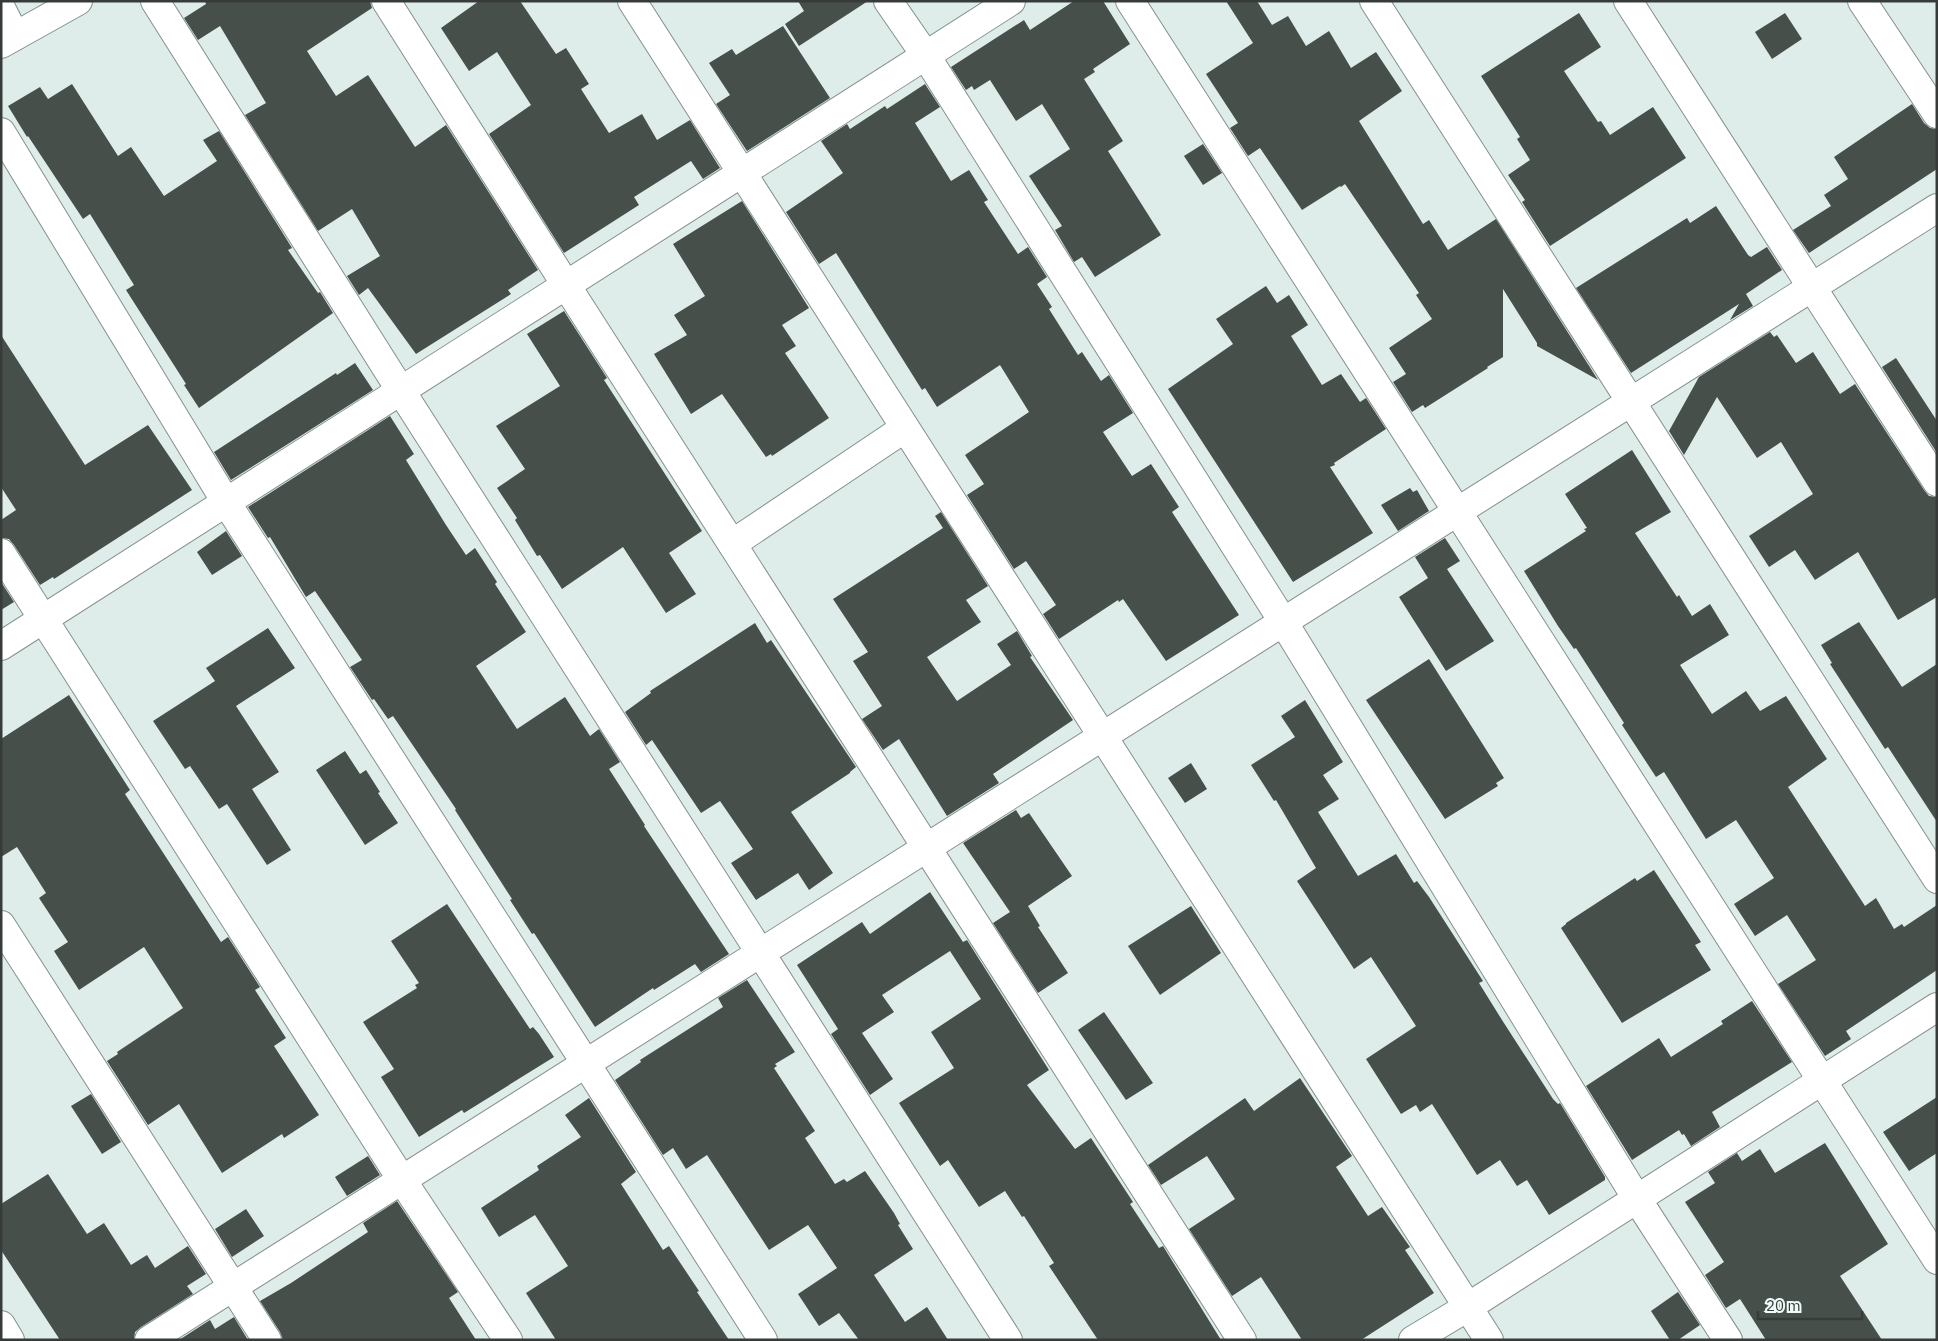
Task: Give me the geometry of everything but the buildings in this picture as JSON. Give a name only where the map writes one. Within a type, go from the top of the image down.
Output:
[{"type":"street","points":[[1,8],[8,40],[78,1]]},
{"type":"street","points":[[155,1],[401,391],[1008,1340]]},
{"type":"street","points":[[386,1],[566,286],[1242,1340]]},
{"type":"street","points":[[632,1],[1489,1340]]},
{"type":"street","points":[[888,1],[926,56],[1284,623],[1637,1199],[1728,1340]]},
{"type":"street","points":[[1,646],[1011,1]]},
{"type":"street","points":[[1130,1],[1937,1260]]},
{"type":"street","points":[[1374,1],[1937,879]]},
{"type":"street","points":[[1628,1],[1937,482]]},
{"type":"street","points":[[1862,1],[1937,114]]},
{"type":"street","points":[[1,132],[226,502],[763,1340]]},
{"type":"street","points":[[149,1340],[1937,208]]},
{"type":"street","points":[[732,544],[905,428]]},
{"type":"street","points":[[1,553],[402,1180],[508,1340]]},
{"type":"street","points":[[1,926],[267,1340]]},
{"type":"street","points":[[1413,1340],[1468,1307],[1937,1008]]},
{"type":"street","points":[[1,1325],[10,1340]]}]
